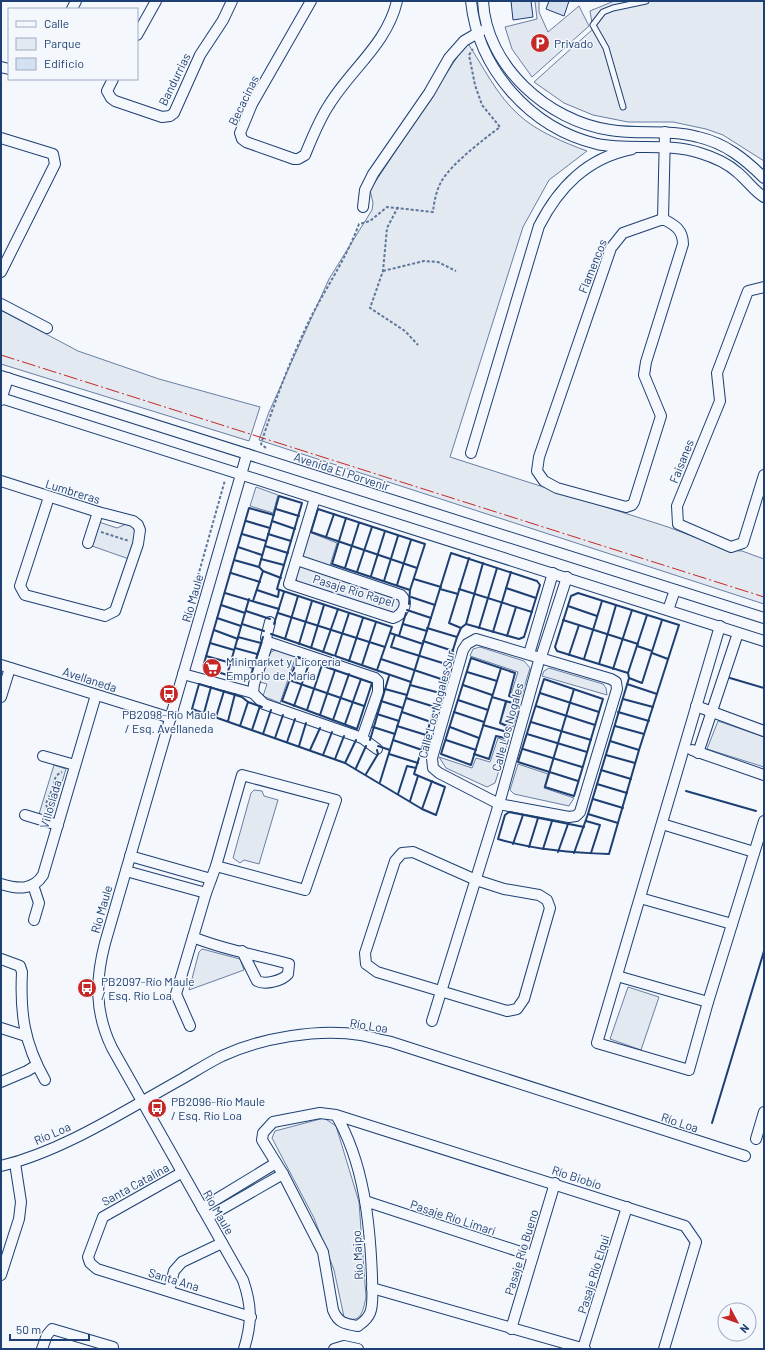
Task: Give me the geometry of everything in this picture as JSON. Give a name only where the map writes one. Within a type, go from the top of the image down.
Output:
[{"type":"street","points":[[138,33],[156,1]]},
{"type":"street","name":"Bandurrias","points":[[112,80],[107,91],[115,101],[162,117],[170,116],[174,113],[200,55],[223,20],[232,1]]},
{"type":"street","name":"Becacinas","points":[[311,1],[252,104],[240,133],[242,139],[246,142],[294,159],[298,159],[305,155],[329,104],[379,42],[395,12],[397,1]]},
{"type":"street","points":[[471,1],[479,38],[498,76],[524,105],[542,119],[575,136],[602,144],[666,147],[690,150],[720,161],[738,172],[763,197]]},
{"type":"street","points":[[483,1],[484,14],[488,28],[501,54],[516,77],[538,99],[555,111],[573,120],[598,128],[622,132],[666,132],[698,136],[718,144],[746,161],[764,178]]},
{"type":"street","points":[[363,207],[365,190],[373,174],[429,93],[449,58],[464,41],[479,38],[488,28]]},
{"type":"street","points":[[663,219],[666,132]]},
{"type":"street","points":[[1,138],[53,154],[55,164],[1,272]]},
{"type":"street","points":[[602,144],[606,151],[602,160]]},
{"type":"street","points":[[471,453],[539,226],[549,207],[560,191],[576,176],[593,164],[620,152],[641,147]]},
{"type":"street","name":"Flamencos","points":[[663,219],[678,228],[683,235],[683,244],[646,362],[644,375],[661,416],[634,502],[632,505],[626,507],[557,488],[544,481],[537,471],[539,457],[611,248],[623,233],[663,219]]},
{"type":"street","name":"Faisanes","points":[[764,287],[748,291],[717,373],[720,401],[677,506],[678,524],[731,547],[743,544],[764,475]]},
{"type":"street","points":[[1,304],[47,328]]},
{"type":"street","points":[[4,377],[1,398],[764,641]]},
{"type":"street","name":"Avenida El Porvenir","points":[[4,377],[764,618]]},
{"type":"street","name":"Río Maule","points":[[244,1349],[251,1317],[250,1299],[243,1280],[141,1102],[107,1038],[100,1019],[97,996],[101,958],[247,454]]},
{"type":"street","name":"Lumbreras","points":[[1,481],[98,512],[133,521],[138,525],[140,530],[138,544]]},
{"type":"street","points":[[49,497],[20,586],[25,595],[105,616],[115,611],[138,544]]},
{"type":"street","points":[[297,560],[315,498]]},
{"type":"street","points":[[88,543],[98,512]]},
{"type":"street","name":"Pasaje Río Rapel","points":[[297,560],[401,595],[405,598],[402,613],[393,618],[289,584],[297,560]]},
{"type":"street","points":[[499,804],[576,816],[580,812],[617,689],[616,682],[611,679],[529,654],[553,573]]},
{"type":"street","name":"Calle Los Nogales","points":[[432,1022],[499,804],[541,657],[567,578]]},
{"type":"street","points":[[668,610],[675,590]]},
{"type":"street","points":[[253,693],[254,684],[268,642],[266,638],[270,622]]},
{"type":"street","points":[[720,626],[597,1043],[689,1070],[708,1002],[764,821]]},
{"type":"street","points":[[698,753],[738,632]]},
{"type":"street","name":"Calle Los Nogales Sur","points":[[499,804],[439,773],[433,768],[432,758],[463,650],[470,640],[480,639],[529,654]]},
{"type":"street","points":[[268,642],[375,678],[378,681],[378,692],[362,738]]},
{"type":"street","points":[[1,697],[5,666]]},
{"type":"street","name":"Avellaneda","points":[[5,666],[170,718]]},
{"type":"street","points":[[184,674],[253,693],[264,704],[362,738],[377,749]]},
{"type":"street","name":"Villoslada","points":[[33,885],[40,879],[45,870],[96,695]]},
{"type":"street","points":[[696,706],[764,730]]},
{"type":"street","points":[[684,748],[764,775]]},
{"type":"street","points":[[43,756],[76,765]]},
{"type":"street","points":[[190,1026],[176,994],[206,893],[216,866],[242,775],[336,800],[305,890],[216,866]]},
{"type":"street","points":[[25,815],[58,825]]},
{"type":"street","points":[[662,824],[754,852]]},
{"type":"street","points":[[413,852],[476,880],[504,889],[539,895],[547,900],[550,908],[524,999],[517,1009],[507,1011],[442,992],[377,972],[366,964],[365,953],[395,861],[402,853],[413,852]]},
{"type":"street","points":[[130,856],[211,880]]},
{"type":"street","points":[[126,871],[206,893]]},
{"type":"street","points":[[1,884],[18,888],[33,885],[38,903],[34,920]]},
{"type":"street","points":[[640,898],[732,924]]},
{"type":"street","points":[[193,936],[204,941],[242,951],[289,964],[288,974],[282,979],[261,983],[257,981],[242,951]]},
{"type":"street","points":[[1,959],[20,966],[22,972],[22,1011],[26,1036],[37,1065],[45,1080]]},
{"type":"street","points":[[617,976],[708,1002]]},
{"type":"street","points":[[1,1028],[26,1036]]},
{"type":"street","name":"Río Loa","points":[[1,1166],[15,1163],[64,1143],[141,1102],[222,1056],[256,1044],[288,1036],[323,1033],[360,1035],[390,1042],[744,1156]]},
{"type":"street","points":[[1,1082],[37,1065]]},
{"type":"street","points":[[756,1139],[764,1112]]},
{"type":"street","name":"Río Maipo","points":[[320,1113],[336,1115],[346,1132],[358,1172],[365,1202],[370,1236],[372,1288],[371,1312],[367,1320],[358,1326],[341,1323],[336,1319],[333,1310],[323,1252],[283,1174],[262,1140],[263,1133],[273,1122],[291,1117],[320,1113]]},
{"type":"street","name":"Río Biobío","points":[[336,1115],[555,1183],[686,1226],[696,1242],[664,1349]]},
{"type":"street","points":[[1,1275],[19,1219],[22,1202],[15,1163]]},
{"type":"street","points":[[202,1208],[276,1163]]},
{"type":"street","name":"Santa Catalina","points":[[90,1264],[88,1257],[104,1217],[181,1173]]},
{"type":"street","points":[[208,1217],[283,1174]]},
{"type":"street","name":"Pasaje Río Bueno","points":[[511,1328],[555,1183]]},
{"type":"street","name":"Pasaje Río Limarí","points":[[365,1202],[533,1256]]},
{"type":"street","name":"Pasaje Río Elqui","points":[[584,1349],[627,1207]]},
{"type":"street","points":[[169,1291],[174,1272],[182,1262],[222,1243]]},
{"type":"street","name":"Santa Ana","points":[[90,1264],[97,1269],[251,1317]]},
{"type":"street","points":[[372,1288],[584,1349]]},
{"type":"street","points":[[42,1349],[46,1335],[52,1329],[113,1347]]},
{"type":"street","points":[[334,1349],[344,1346],[358,1349]]},
{"type":"lane","points":[[624,106],[606,48],[593,25],[603,12],[612,8],[646,1]]},
{"type":"path","points":[[266,448],[261,444],[281,384],[312,316],[352,241],[358,224],[370,221],[387,207],[433,212],[435,196],[441,181],[483,140],[500,127],[482,105],[475,86],[469,55],[479,38]]},
{"type":"path","points":[[398,207],[387,228],[383,271],[370,308],[405,331],[418,345]]},
{"type":"path","points":[[383,271],[424,261],[438,262],[456,271]]},
{"type":"path","points":[[198,576],[226,480]]},
{"type":"path","points":[[93,529],[138,544]]},
{"type":"path","points":[[58,825],[46,805],[48,796],[52,789],[52,782],[56,775],[76,765]]},
{"type":"green space","points":[[614,1],[764,1],[764,161],[723,135],[706,129],[673,122],[628,122],[593,115],[564,103],[534,82],[593,29],[590,11]]},
{"type":"green space","points":[[467,42],[497,90],[519,115],[542,131],[587,151],[549,180],[523,227],[450,457],[668,527],[729,550],[742,551],[764,559],[764,604],[259,440],[269,412],[329,279],[372,210],[373,203],[370,190]]},
{"type":"green space","points":[[1,310],[78,351],[159,379],[260,407],[249,441],[1,364]]},
{"type":"green space","points":[[256,487],[278,495],[273,513],[250,506]]},
{"type":"green space","points":[[99,522],[117,528],[126,524],[132,526],[137,534],[129,559],[92,546]]},
{"type":"green space","points":[[309,532],[337,543],[327,575],[398,598],[400,604],[398,611],[389,615],[301,586],[294,576]]},
{"type":"green space","points":[[480,647],[524,661],[530,668],[521,698],[511,694],[518,672],[470,656],[473,649]]},
{"type":"green space","points":[[276,649],[296,656],[280,703],[263,696],[267,684],[260,682],[270,653]]},
{"type":"green space","points":[[549,668],[603,684],[606,688],[607,695],[542,676],[544,671]]},
{"type":"green space","points":[[507,702],[520,706],[513,727],[500,723]]},
{"type":"green space","points":[[718,721],[764,737],[764,767],[707,749]]},
{"type":"green space","points":[[498,738],[508,742],[495,783],[487,787],[446,768],[439,757],[472,768],[476,758],[490,762]]},
{"type":"green space","points":[[518,764],[548,774],[544,788],[574,798],[569,806],[514,794],[510,790]]},
{"type":"green space","points":[[54,765],[66,769],[51,818],[39,814]]},
{"type":"green space","points":[[254,790],[262,791],[264,796],[278,800],[259,864],[244,860],[240,863],[233,858],[251,793]]},
{"type":"green space","points":[[202,949],[240,959],[244,970],[189,990],[199,952]]},
{"type":"green space","points":[[628,987],[659,997],[641,1050],[610,1039]]},
{"type":"green space","points":[[324,1118],[336,1126],[359,1202],[366,1297],[362,1312],[358,1318],[354,1319],[344,1317],[334,1270],[314,1218],[272,1138],[275,1131]]},
{"type":"shaded area","name":"Privado","points":[[535,1],[539,1],[539,12],[548,32],[579,6],[589,26],[532,77],[512,49],[505,27],[537,19]]},
{"type":"building","points":[[511,1],[531,1],[533,17],[513,20]]},
{"type":"building","points":[[549,1],[569,1],[564,16],[546,9]]},
{"type":"wall","points":[[259,567],[279,496],[302,503],[277,589],[392,627],[377,670]]},
{"type":"wall","points":[[263,637],[250,678],[245,681],[203,667],[249,508],[274,515]]},
{"type":"wall","points":[[276,509],[299,516]]},
{"type":"wall","points":[[409,604],[410,590],[425,544],[318,509],[311,532],[417,568]]},
{"type":"wall","points":[[326,537],[334,514]]},
{"type":"wall","points":[[346,518],[332,564],[410,590]]},
{"type":"wall","points":[[246,521],[270,528]]},
{"type":"wall","points":[[272,521],[295,529]]},
{"type":"wall","points":[[345,568],[359,523]]},
{"type":"wall","points":[[357,572],[372,527]]},
{"type":"wall","points":[[371,576],[385,531]]},
{"type":"wall","points":[[242,534],[266,541]]},
{"type":"wall","points":[[268,534],[291,541]]},
{"type":"wall","points":[[384,581],[398,536]]},
{"type":"wall","points":[[397,585],[411,540]]},
{"type":"wall","points":[[265,546],[288,553]]},
{"type":"wall","points":[[238,547],[262,555]]},
{"type":"wall","points":[[380,782],[451,553],[537,581],[540,585],[524,637],[519,639],[466,624]]},
{"type":"wall","points":[[461,628],[449,623],[469,558]]},
{"type":"wall","points":[[261,559],[284,565]]},
{"type":"wall","points":[[234,560],[259,567],[263,571],[281,578]]},
{"type":"wall","points":[[262,707],[248,702],[242,697],[199,684],[192,709],[345,763],[422,809],[436,815],[445,787],[414,774],[457,637],[461,628],[466,624],[483,563]]},
{"type":"wall","points":[[479,628],[497,568]]},
{"type":"wall","points":[[253,601],[263,571]]},
{"type":"wall","points":[[493,632],[511,572]]},
{"type":"wall","points":[[231,573],[260,582]]},
{"type":"wall","points":[[414,579],[441,587]]},
{"type":"wall","points":[[506,588],[536,598]]},
{"type":"wall","points":[[440,589],[458,594]]},
{"type":"wall","points":[[459,589],[532,612]]},
{"type":"wall","points":[[257,590],[278,597],[279,590]]},
{"type":"wall","points":[[274,624],[284,592]]},
{"type":"wall","points":[[225,593],[279,609]]},
{"type":"wall","points":[[584,827],[509,812],[505,815],[498,839],[525,846],[553,850],[609,854],[639,750],[679,625],[578,593],[571,596],[555,647],[557,651],[628,673]]},
{"type":"wall","points":[[285,639],[298,596]]},
{"type":"wall","points":[[411,597],[435,605]]},
{"type":"wall","points":[[227,675],[249,599]]},
{"type":"wall","points":[[299,644],[312,601]]},
{"type":"wall","points":[[584,659],[602,601]]},
{"type":"wall","points":[[221,605],[245,613]]},
{"type":"wall","points":[[311,648],[324,605]]},
{"type":"wall","points":[[599,664],[616,605]]},
{"type":"wall","points":[[568,606],[597,616]]},
{"type":"wall","points":[[507,636],[516,607]]},
{"type":"wall","points":[[323,652],[338,609]]},
{"type":"wall","points":[[407,610],[431,618]]},
{"type":"wall","points":[[613,669],[632,610]]},
{"type":"wall","points":[[246,611],[270,619]]},
{"type":"wall","points":[[278,613],[385,647]]},
{"type":"wall","points":[[335,656],[349,613]]},
{"type":"wall","points":[[399,636],[406,613]]},
{"type":"wall","points":[[574,853],[588,814],[629,678],[628,673],[647,615]]},
{"type":"wall","points":[[217,618],[241,626]]},
{"type":"wall","points":[[349,661],[363,618]]},
{"type":"wall","points":[[563,620],[638,644]]},
{"type":"wall","points":[[629,678],[642,683],[662,620]]},
{"type":"wall","points":[[362,665],[376,622]]},
{"type":"wall","points":[[242,624],[264,631]]},
{"type":"wall","points":[[403,624],[427,631]]},
{"type":"wall","points":[[569,655],[579,625]]},
{"type":"wall","points":[[427,628],[457,637]]},
{"type":"wall","points":[[214,630],[238,639]]},
{"type":"wall","points":[[390,633],[423,644]]},
{"type":"wall","points":[[271,634],[411,682]]},
{"type":"wall","points":[[395,635],[391,647],[449,665]]},
{"type":"wall","points":[[238,637],[261,643]]},
{"type":"wall","points":[[423,641],[453,651]]},
{"type":"wall","points":[[210,643],[234,650]]},
{"type":"wall","points":[[637,646],[652,651]]},
{"type":"wall","points":[[235,648],[257,654]]},
{"type":"wall","points":[[652,653],[668,659]]},
{"type":"wall","points":[[206,656],[231,663]]},
{"type":"wall","points":[[298,657],[372,683],[357,729],[282,701],[298,657]]},
{"type":"wall","points":[[492,697],[516,704],[518,699],[509,696],[515,673],[471,658],[441,754],[471,765],[501,668]]},
{"type":"wall","points":[[381,659],[444,680]]},
{"type":"wall","points":[[232,661],[253,668]]},
{"type":"wall","points":[[294,706],[310,661]]},
{"type":"wall","points":[[307,710],[322,665]]},
{"type":"wall","points":[[320,715],[335,670]]},
{"type":"wall","points":[[467,672],[497,681]]},
{"type":"wall","points":[[333,720],[349,674]]},
{"type":"wall","points":[[370,740],[389,676]]},
{"type":"wall","points":[[730,678],[764,688]]},
{"type":"wall","points":[[345,724],[361,679]]},
{"type":"wall","points":[[574,689],[570,701],[567,714],[552,762],[549,775],[545,787],[574,796],[603,699],[544,679],[518,762],[578,781]]},
{"type":"wall","points":[[289,680],[364,706]]},
{"type":"wall","points":[[627,684],[657,694]]},
{"type":"wall","points":[[410,685],[440,693]]},
{"type":"wall","points":[[463,685],[492,695]]},
{"type":"wall","points":[[204,713],[211,687]]},
{"type":"wall","points":[[385,689],[407,695]]},
{"type":"wall","points":[[216,717],[224,691]]},
{"type":"wall","points":[[540,693],[599,712]]},
{"type":"wall","points":[[228,721],[235,694]]},
{"type":"wall","points":[[406,698],[435,707]]},
{"type":"wall","points":[[623,699],[653,707]]},
{"type":"wall","points":[[458,700],[488,710]]},
{"type":"wall","points":[[381,701],[403,708]]},
{"type":"wall","points":[[474,754],[489,759],[496,736],[505,738],[509,727],[500,723],[506,701]]},
{"type":"wall","points":[[240,726],[248,702]]},
{"type":"wall","points":[[252,730],[260,706]]},
{"type":"wall","points":[[536,706],[595,725]]},
{"type":"wall","points":[[263,734],[271,710]]},
{"type":"wall","points":[[402,712],[431,722]]},
{"type":"wall","points":[[454,712],[484,722]]},
{"type":"wall","points":[[618,712],[649,721]]},
{"type":"wall","points":[[377,714],[399,721]]},
{"type":"wall","points":[[275,738],[283,715]]},
{"type":"wall","points":[[287,742],[295,719]]},
{"type":"wall","points":[[531,722],[591,740]]},
{"type":"wall","points":[[299,746],[306,723]]},
{"type":"wall","points":[[483,725],[507,732]]},
{"type":"wall","points":[[397,726],[426,735]]},
{"type":"wall","points":[[615,726],[644,734]]},
{"type":"wall","points":[[373,727],[395,734]]},
{"type":"wall","points":[[450,727],[479,738]]},
{"type":"wall","points":[[310,750],[320,728]]},
{"type":"wall","points":[[323,755],[332,732]]},
{"type":"wall","points":[[527,734],[587,752]]},
{"type":"wall","points":[[335,759],[344,736]]},
{"type":"wall","points":[[345,763],[356,740]]},
{"type":"wall","points":[[393,740],[422,750]]},
{"type":"wall","points":[[446,740],[476,750]]},
{"type":"wall","points":[[610,741],[639,750]]},
{"type":"wall","points":[[356,768],[366,746]]},
{"type":"wall","points":[[378,746],[390,750]]},
{"type":"wall","points":[[523,749],[582,767]]},
{"type":"wall","points":[[366,774],[378,754],[377,750]]},
{"type":"wall","points":[[389,754],[418,763]]},
{"type":"wall","points":[[606,755],[635,763]]},
{"type":"wall","points":[[398,794],[407,766],[416,768]]},
{"type":"wall","points":[[601,770],[631,779]]},
{"type":"wall","points":[[410,801],[418,776]]},
{"type":"wall","points":[[422,809],[432,781]]},
{"type":"wall","points":[[597,784],[627,793]]},
{"type":"wall","points":[[686,791],[756,811]]},
{"type":"wall","points":[[593,799],[623,808]]},
{"type":"wall","points":[[588,814],[618,823]]},
{"type":"wall","points":[[513,844],[523,815]]},
{"type":"wall","points":[[529,847],[538,818]]},
{"type":"wall","points":[[543,849],[552,821]]},
{"type":"wall","points":[[586,821],[600,825],[591,853]]},
{"type":"wall","points":[[558,852],[568,824]]},
{"type":"wall","points":[[712,1123],[764,951]]},
{"type":"power","points":[[1,355],[764,597]]},
{"type":"place","name":"Privado","points":[[540,43]]},
{"type":"place","name":"Minimarket y Licorería Emporio de María","points":[[212,668]]},
{"type":"place","name":"PB2098-Río Maule / Esq. Avellaneda","points":[[169,694]]},
{"type":"place","name":"PB2097-Río Maule / Esq. Río Loa","points":[[87,988]]},
{"type":"place","name":"PB2096-Río Maule / Esq. Río Loa","points":[[157,1108]]}]
